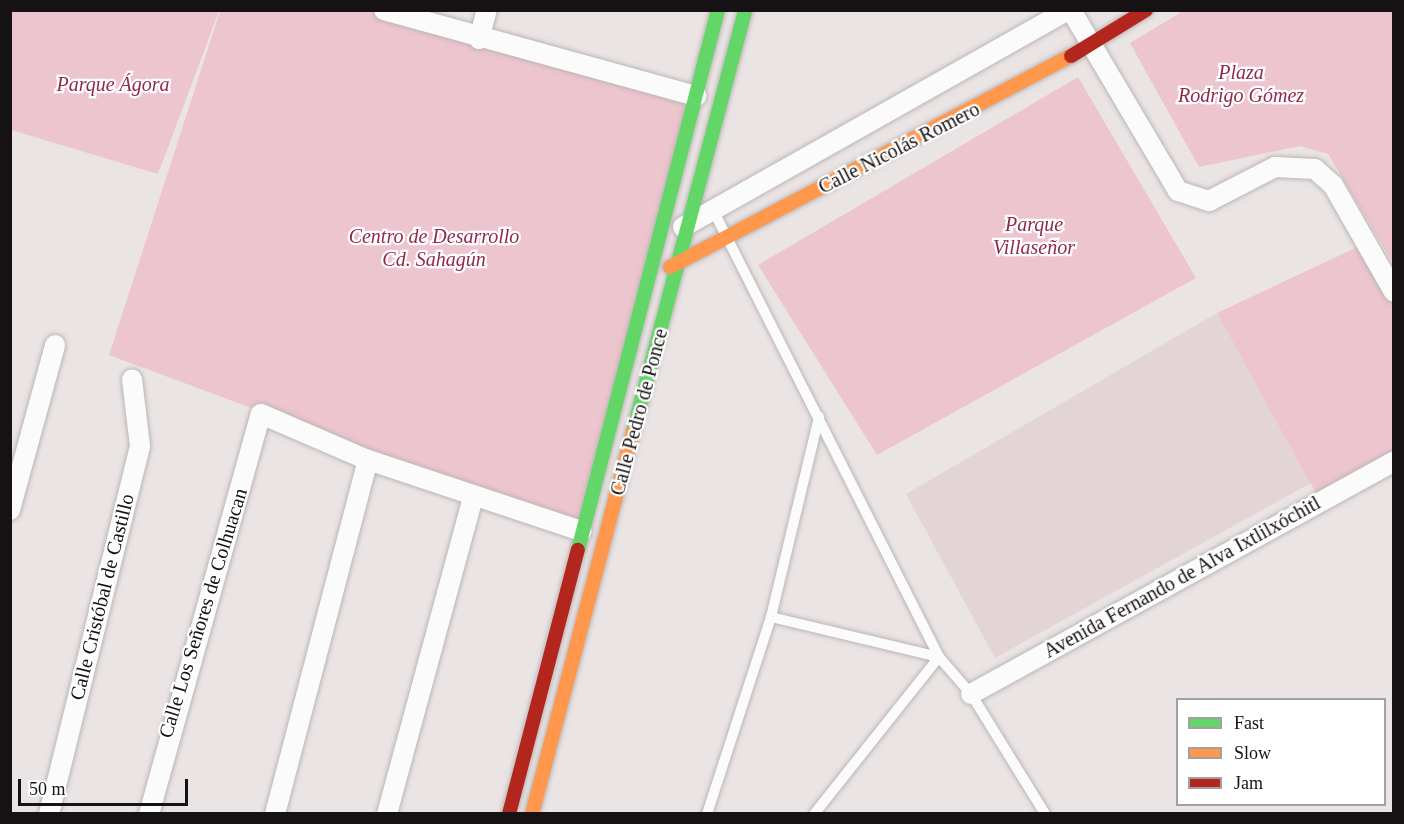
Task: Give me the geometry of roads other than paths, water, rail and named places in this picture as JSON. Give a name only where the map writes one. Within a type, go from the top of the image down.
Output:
[{"type":"street","points":[[384,10],[479,39],[696,96]]},
{"type":"street","points":[[479,39],[486,10]]},
{"type":"street","name":"Calle Pedro de Ponce","points":[[509,813],[718,10]]},
{"type":"street","name":"Calle Pedro de Ponce","points":[[532,813],[691,224],[746,10]]},
{"type":"street","points":[[1069,10],[1091,42],[1178,191],[1209,201],[1275,167],[1315,169],[1333,185],[1394,292]]},
{"type":"street","name":"Calle Nicolás Romero","points":[[658,239],[691,224],[1069,10]]},
{"type":"street","name":"Calle Nicolás Romero","points":[[648,279],[1022,85],[1146,10]]},
{"type":"street","points":[[10,510],[55,345]]},
{"type":"street","name":"Calle Cristóbal de Castillo","points":[[49,813],[140,446],[132,379]]},
{"type":"street","name":"Calle Los Señores de Colhuacan","points":[[149,813],[261,414],[368,460]]},
{"type":"street","points":[[275,813],[368,460],[472,498],[582,531]]},
{"type":"street","name":"Avenida Fernando de Alva Ixtlilxóchitl","points":[[971,694],[1394,461]]},
{"type":"street","points":[[387,813],[472,498]]},
{"type":"lane","points":[[713,210],[939,657],[971,694],[1045,813]]},
{"type":"lane","points":[[707,813],[771,617],[819,417]]},
{"type":"lane","points":[[771,617],[939,657]]},
{"type":"lane","points":[[814,813],[939,657]]},
{"type":"park label","name":"Parque Ágora","points":[[113,84]]},
{"type":"park label","name":"Plaza Rodrigo Gómez","points":[[1241,84]]},
{"type":"park label","name":"Parque Villaseñor","points":[[1034,236]]},
{"type":"park label","name":"Centro de Desarrollo Cd. Sahagún","points":[[434,248]]}]
